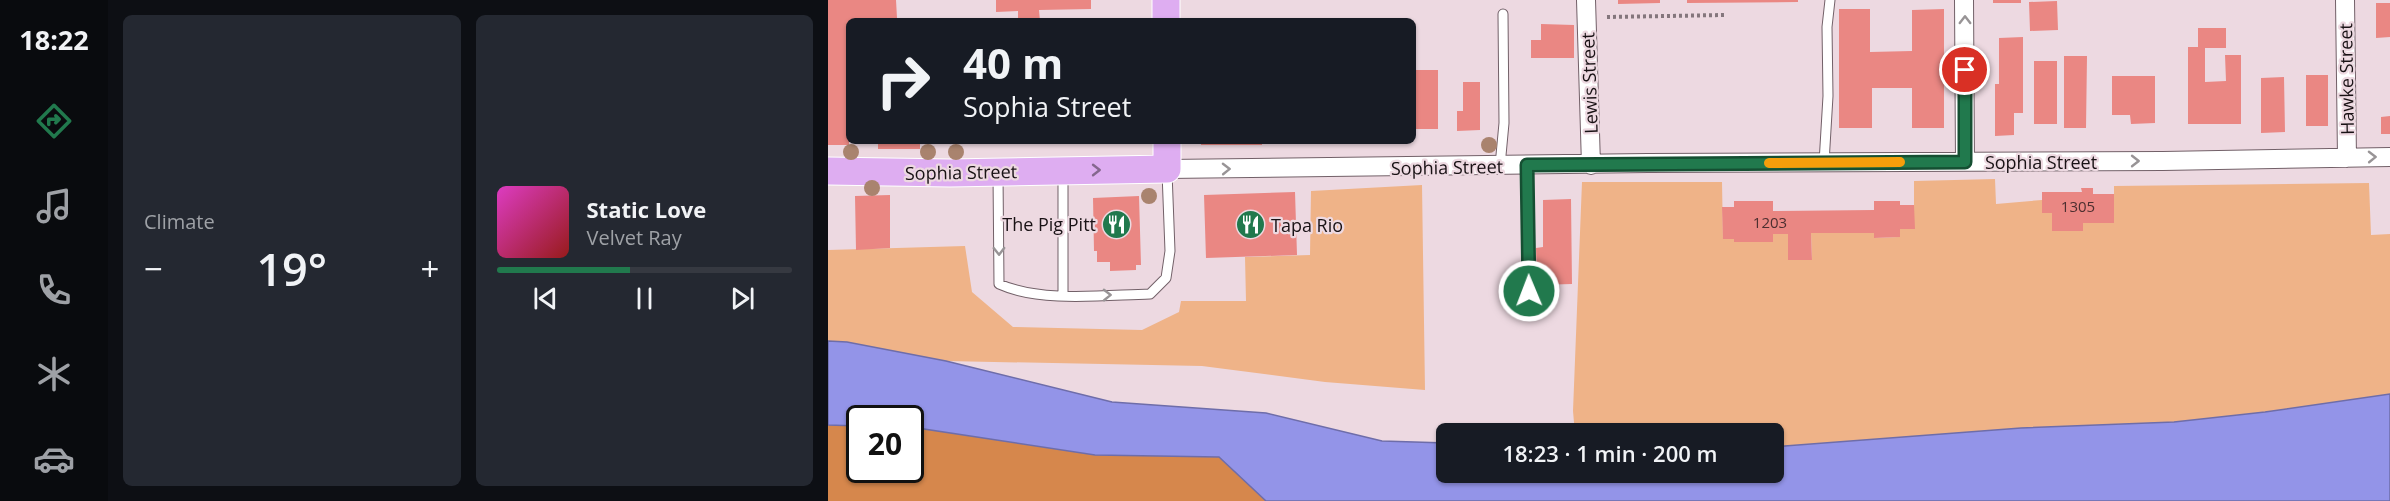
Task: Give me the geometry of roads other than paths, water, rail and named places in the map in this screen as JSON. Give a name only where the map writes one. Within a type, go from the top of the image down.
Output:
[{"type":"main road","points":[[1166,0],[1166,18]]},
{"type":"main road","points":[[1167,144],[1167,169]]},
{"type":"main road","name":"Sophia Street","points":[[828,171],[998,172],[1167,169]]},
{"type":"street","name":"Lewis Street","points":[[1586,0],[1591,165]]},
{"type":"street","points":[[1964,0],[1965,162]]},
{"type":"street","name":"Hawke Street","points":[[2345,0],[2347,158]]},
{"type":"street","name":"Sophia Street","points":[[1167,169],[2390,157]]},
{"type":"lane","points":[[1824,163],[1828,96],[1827,27],[1830,0]]},
{"type":"lane","points":[[1500,166],[1504,123],[1503,14]]},
{"type":"lane","points":[[1527,165],[1529,291]]},
{"type":"lane","points":[[998,172],[999,284],[1011,289],[1064,295],[1150,294],[1166,278],[1170,251],[1167,169]]},
{"type":"lane","points":[[1063,170],[1064,295]]},
{"type":"water","points":[[828,341],[847,342],[946,361],[1112,402],[1266,413],[1382,441],[1436,443],[1436,483],[1784,483],[1784,446],[2021,428],[2174,422],[2390,394],[2390,501],[1266,501],[1219,457],[1095,455],[924,429],[924,405],[846,405],[846,426],[828,425]]},
{"type":"place","name":"The Pig Pitt","points":[[1117,224]]},
{"type":"place","name":"Tapa Rio","points":[[1250,225]]}]
